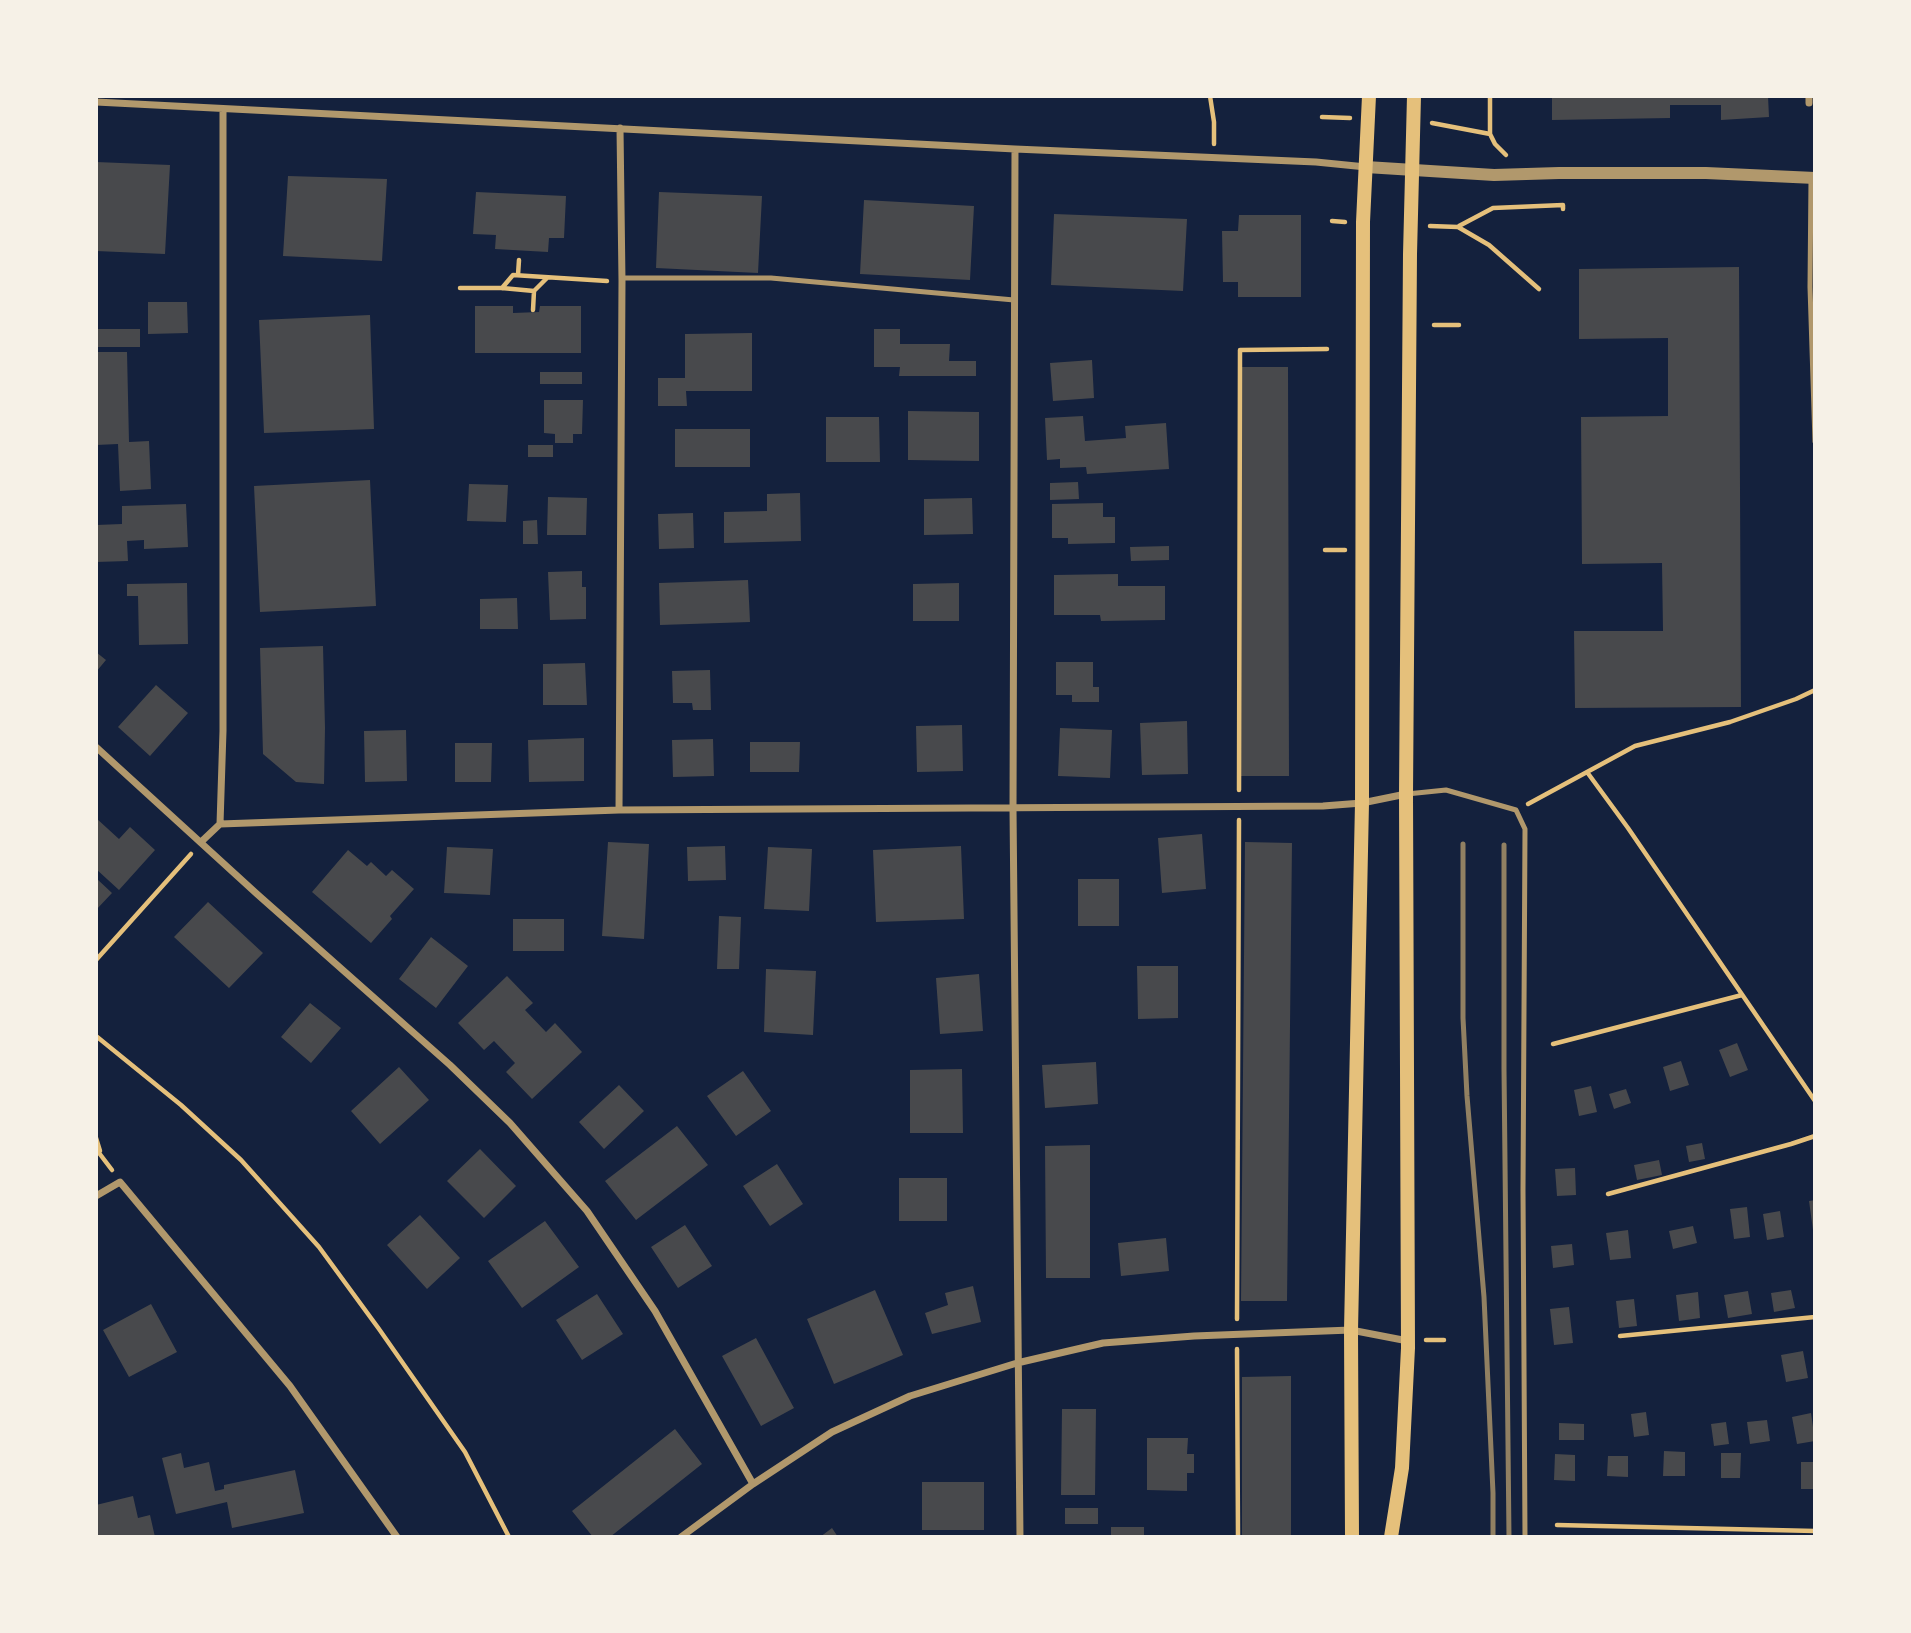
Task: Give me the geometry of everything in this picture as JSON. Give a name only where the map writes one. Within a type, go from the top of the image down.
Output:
[{"type":"main road","points":[[1352,1537],[1352,1330],[1362,803],[1363,222],[1369,96]]},
{"type":"main road","points":[[1391,1537],[1402,1468],[1408,1340],[1406,794],[1414,96]]},
{"type":"street","points":[[96,102],[1316,162],[1494,175],[1706,173],[1813,178]]},
{"type":"street","points":[[220,824],[223,731],[223,108]]},
{"type":"street","points":[[619,810],[621,128]]},
{"type":"street","points":[[1015,149],[1013,808],[1020,1537]]},
{"type":"street","points":[[96,747],[460,1074],[510,1123],[587,1211],[656,1311],[753,1484]]},
{"type":"street","points":[[201,842],[220,824],[619,810],[1323,806],[1362,803],[1406,794]]},
{"type":"street","points":[[96,1196],[120,1182],[290,1386],[397,1537]]},
{"type":"street","points":[[681,1537],[753,1484],[832,1432],[910,1396],[1017,1363],[1103,1343],[1194,1336],[1352,1330],[1408,1340]]},
{"type":"lane","points":[[1813,178],[1810,287],[1815,442]]},
{"type":"lane","points":[[622,278],[771,278],[1014,300]]},
{"type":"lane","points":[[1406,794],[1446,790],[1516,810],[1525,829],[1525,1537]]},
{"type":"path","points":[[1210,96],[1214,122],[1214,159]]},
{"type":"path","points":[[1490,96],[1490,134],[1495,144]]},
{"type":"path","points":[[1459,128],[1490,134]]},
{"type":"path","points":[[1539,289],[1489,245],[1458,227],[1493,208],[1563,207]]},
{"type":"path","points":[[518,275],[519,260]]},
{"type":"path","points":[[502,288],[513,275],[604,281]]},
{"type":"path","points":[[533,310],[534,291],[548,277]]},
{"type":"path","points":[[460,288],[534,291]]},
{"type":"path","points":[[1434,325],[1459,326]]},
{"type":"path","points":[[1237,1537],[1240,350],[1328,349]]},
{"type":"path","points":[[1325,550],[1347,550]]},
{"type":"path","points":[[1516,810],[1634,746],[1730,722],[1815,690]]},
{"type":"path","points":[[1587,772],[1815,1101]]},
{"type":"path","points":[[96,960],[201,842]]},
{"type":"path","points":[[1553,1044],[1742,995]]},
{"type":"path","points":[[96,1035],[181,1105],[241,1160],[318,1247],[466,1452],[509,1537]]},
{"type":"path","points":[[1608,1195],[1815,1136]]},
{"type":"path","points":[[96,1138],[100,1152],[96,1149]]},
{"type":"path","points":[[1620,1336],[1815,1317]]},
{"type":"path","points":[[1557,1525],[1815,1531]]},
{"type":"building","points":[[1552,96],[1768,96],[1769,117],[1721,120],[1721,105],[1670,105],[1670,118],[1552,120]]},
{"type":"building","points":[[96,162],[170,165],[165,254],[96,251]]},
{"type":"building","points":[[288,176],[387,179],[382,261],[283,256]]},
{"type":"building","points":[[476,192],[566,196],[564,238],[549,238],[548,252],[495,249],[496,235],[473,234]]},
{"type":"building","points":[[659,192],[762,196],[758,273],[656,268]]},
{"type":"building","points":[[864,200],[974,206],[970,280],[860,274]]},
{"type":"building","points":[[1054,214],[1187,219],[1183,291],[1051,285]]},
{"type":"building","points":[[1239,215],[1301,215],[1301,297],[1238,297],[1238,282],[1223,282],[1222,231],[1238,231]]},
{"type":"building","points":[[1739,267],[1741,707],[1575,708],[1574,631],[1663,631],[1662,563],[1582,564],[1581,417],[1668,416],[1668,338],[1579,339],[1579,269]]},
{"type":"building","points":[[148,302],[187,302],[188,333],[148,334]]},
{"type":"building","points":[[475,306],[513,306],[513,313],[539,312],[540,306],[581,306],[581,353],[475,353]]},
{"type":"building","points":[[370,315],[374,429],[264,433],[259,320]]},
{"type":"building","points":[[96,329],[140,329],[140,347],[96,347]]},
{"type":"building","points":[[874,329],[900,329],[900,344],[950,344],[949,361],[976,361],[976,376],[899,376],[900,367],[874,367]]},
{"type":"building","points":[[752,333],[752,391],[686,391],[687,406],[658,406],[658,378],[685,378],[685,334]]},
{"type":"building","points":[[96,352],[127,352],[129,442],[149,441],[151,489],[120,491],[118,444],[96,445]]},
{"type":"building","points":[[1092,360],[1094,398],[1053,401],[1050,363]]},
{"type":"building","points":[[1240,367],[1288,367],[1289,776],[1241,776]]},
{"type":"building","points":[[540,372],[582,372],[582,384],[540,384]]},
{"type":"building","points":[[544,400],[583,400],[582,434],[573,434],[573,443],[555,443],[555,434],[544,433]]},
{"type":"building","points":[[908,411],[979,412],[979,461],[908,460]]},
{"type":"building","points":[[1083,416],[1085,441],[1126,438],[1125,426],[1166,423],[1169,469],[1087,474],[1086,467],[1060,468],[1060,459],[1047,460],[1045,418]]},
{"type":"building","points":[[826,417],[879,417],[880,462],[826,462]]},
{"type":"building","points":[[675,429],[750,429],[750,467],[675,467]]},
{"type":"building","points":[[528,445],[553,445],[553,457],[528,457]]},
{"type":"building","points":[[370,480],[376,606],[260,612],[254,486]]},
{"type":"building","points":[[1078,482],[1079,499],[1050,500],[1050,483]]},
{"type":"building","points":[[469,484],[508,485],[506,522],[467,521]]},
{"type":"building","points":[[800,493],[801,541],[724,543],[724,512],[767,511],[767,494]]},
{"type":"building","points":[[548,497],[587,498],[586,535],[547,535]]},
{"type":"building","points":[[972,498],[973,534],[924,535],[924,499]]},
{"type":"building","points":[[1103,503],[1103,517],[1115,517],[1115,543],[1068,544],[1068,538],[1052,538],[1052,504]]},
{"type":"building","points":[[186,504],[188,547],[144,549],[144,540],[127,541],[128,561],[96,562],[96,525],[122,524],[122,506]]},
{"type":"building","points":[[693,513],[694,548],[659,549],[658,514]]},
{"type":"building","points":[[537,520],[538,544],[523,544],[523,521]]},
{"type":"building","points":[[1169,546],[1169,560],[1131,561],[1130,547]]},
{"type":"building","points":[[582,571],[582,587],[586,587],[586,619],[550,620],[548,572]]},
{"type":"building","points":[[1118,574],[1118,586],[1165,586],[1165,620],[1101,621],[1100,615],[1054,615],[1054,575]]},
{"type":"building","points":[[748,580],[750,622],[660,625],[659,583]]},
{"type":"building","points":[[187,583],[188,644],[139,645],[138,596],[127,596],[127,584]]},
{"type":"building","points":[[959,583],[959,621],[913,621],[913,584]]},
{"type":"building","points":[[517,598],[518,629],[480,629],[480,599]]},
{"type":"building","points":[[323,646],[324,784],[296,782],[263,754],[260,648]]},
{"type":"building","points":[[96,652],[106,660],[96,672]]},
{"type":"building","points":[[1056,662],[1093,662],[1093,687],[1099,687],[1099,702],[1072,702],[1072,695],[1056,695]]},
{"type":"building","points":[[585,663],[587,705],[543,705],[543,664]]},
{"type":"building","points":[[710,670],[711,710],[693,710],[692,703],[673,703],[672,671]]},
{"type":"building","points":[[156,685],[188,713],[150,756],[118,727]]},
{"type":"building","points":[[1187,721],[1188,774],[1142,775],[1140,723]]},
{"type":"building","points":[[962,725],[963,771],[917,772],[916,726]]},
{"type":"building","points":[[1060,728],[1112,730],[1110,778],[1058,776]]},
{"type":"building","points":[[406,730],[407,781],[365,782],[364,731]]},
{"type":"building","points":[[584,738],[584,781],[529,782],[528,740]]},
{"type":"building","points":[[713,739],[714,776],[673,777],[672,740]]},
{"type":"building","points":[[750,742],[800,742],[799,772],[750,772]]},
{"type":"building","points":[[455,743],[492,743],[491,782],[455,782]]},
{"type":"building","points":[[96,818],[119,839],[130,827],[155,850],[119,890],[96,869]]},
{"type":"building","points":[[1202,834],[1206,889],[1162,893],[1158,838]]},
{"type":"building","points":[[608,842],[649,844],[644,939],[602,936]]},
{"type":"building","points":[[1245,842],[1292,843],[1287,1301],[1241,1301]]},
{"type":"building","points":[[725,846],[726,880],[688,881],[687,847]]},
{"type":"building","points":[[961,846],[964,919],[876,922],[873,850]]},
{"type":"building","points":[[447,847],[493,849],[490,895],[444,893]]},
{"type":"building","points":[[768,847],[812,849],[809,911],[764,909]]},
{"type":"building","points":[[348,850],[367,866],[371,862],[386,876],[392,870],[414,889],[371,943],[312,892]]},
{"type":"building","points":[[96,878],[112,893],[96,910]]},
{"type":"building","points":[[1078,879],[1119,879],[1119,926],[1078,926]]},
{"type":"building","points":[[208,902],[263,953],[229,988],[174,937]]},
{"type":"building","points":[[719,916],[741,917],[739,969],[717,969]]},
{"type":"building","points":[[513,919],[564,919],[564,951],[513,951]]},
{"type":"building","points":[[431,937],[468,966],[436,1008],[399,979]]},
{"type":"building","points":[[1137,966],[1178,966],[1178,1018],[1138,1019]]},
{"type":"building","points":[[766,969],[816,971],[813,1035],[764,1032]]},
{"type":"building","points":[[979,974],[983,1031],[940,1034],[936,978]]},
{"type":"building","points":[[507,976],[533,1003],[525,1010],[546,1032],[555,1023],[582,1052],[532,1099],[506,1072],[515,1063],[494,1041],[484,1050],[458,1023]]},
{"type":"building","points":[[310,1003],[341,1028],[311,1063],[281,1037]]},
{"type":"building","points":[[1737,1043],[1748,1070],[1730,1077],[1719,1050]]},
{"type":"building","points":[[1681,1061],[1689,1085],[1670,1091],[1663,1067]]},
{"type":"building","points":[[1096,1062],[1098,1104],[1045,1108],[1042,1065]]},
{"type":"building","points":[[399,1067],[429,1100],[380,1144],[351,1111]]},
{"type":"building","points":[[962,1069],[963,1133],[910,1133],[910,1070]]},
{"type":"building","points":[[743,1071],[771,1111],[736,1136],[707,1096]]},
{"type":"building","points":[[619,1085],[644,1111],[604,1149],[579,1122]]},
{"type":"building","points":[[1591,1086],[1597,1112],[1579,1116],[1574,1090]]},
{"type":"building","points":[[1626,1089],[1631,1103],[1614,1109],[1609,1094]]},
{"type":"building","points":[[677,1126],[708,1165],[636,1220],[605,1181]]},
{"type":"building","points":[[1702,1143],[1705,1159],[1689,1162],[1686,1146]]},
{"type":"building","points":[[1090,1145],[1090,1278],[1046,1278],[1045,1146]]},
{"type":"building","points":[[480,1149],[516,1186],[484,1218],[447,1181]]},
{"type":"building","points":[[1659,1160],[1662,1175],[1637,1180],[1634,1165]]},
{"type":"building","points":[[777,1164],[803,1204],[770,1226],[743,1186]]},
{"type":"building","points":[[1575,1168],[1576,1195],[1557,1196],[1555,1169]]},
{"type":"building","points":[[899,1178],[947,1178],[947,1221],[899,1221]]},
{"type":"building","points":[[1815,1200],[1815,1229],[1813,1230],[1809,1201]]},
{"type":"building","points":[[1747,1207],[1750,1237],[1734,1239],[1730,1209]]},
{"type":"building","points":[[1780,1211],[1784,1237],[1767,1240],[1763,1214]]},
{"type":"building","points":[[420,1215],[460,1258],[427,1289],[387,1245]]},
{"type":"building","points":[[545,1221],[579,1267],[522,1308],[488,1261]]},
{"type":"building","points":[[685,1225],[712,1266],[678,1288],[651,1247]]},
{"type":"building","points":[[1693,1226],[1697,1243],[1673,1249],[1669,1231]]},
{"type":"building","points":[[1628,1230],[1631,1258],[1610,1260],[1606,1233]]},
{"type":"building","points":[[1166,1238],[1169,1271],[1121,1276],[1118,1243]]},
{"type":"building","points":[[1572,1244],[1574,1265],[1553,1268],[1551,1246]]},
{"type":"building","points":[[973,1286],[981,1322],[932,1334],[925,1313],[948,1305],[945,1293]]},
{"type":"building","points":[[875,1290],[903,1355],[834,1384],[807,1319]]},
{"type":"building","points":[[1791,1290],[1795,1308],[1774,1312],[1771,1293]]},
{"type":"building","points":[[1748,1291],[1752,1314],[1728,1318],[1724,1295]]},
{"type":"building","points":[[1698,1292],[1700,1318],[1679,1321],[1676,1295]]},
{"type":"building","points":[[597,1294],[623,1334],[582,1360],[556,1320]]},
{"type":"building","points":[[1634,1299],[1637,1326],[1619,1328],[1616,1301]]},
{"type":"building","points":[[151,1304],[177,1352],[129,1377],[103,1330]]},
{"type":"building","points":[[1569,1307],[1573,1343],[1554,1345],[1550,1309]]},
{"type":"building","points":[[756,1338],[794,1408],[761,1426],[722,1356]]},
{"type":"building","points":[[1803,1351],[1808,1378],[1786,1382],[1781,1355]]},
{"type":"building","points":[[1291,1376],[1291,1537],[1242,1537],[1242,1377]]},
{"type":"building","points":[[1062,1409],[1096,1409],[1095,1495],[1061,1495]]},
{"type":"building","points":[[1646,1412],[1649,1435],[1634,1437],[1631,1414]]},
{"type":"building","points":[[1811,1413],[1815,1441],[1797,1444],[1792,1417]]},
{"type":"building","points":[[1767,1420],[1770,1441],[1750,1444],[1747,1422]]},
{"type":"building","points":[[1726,1422],[1729,1444],[1714,1446],[1711,1424]]},
{"type":"building","points":[[1559,1423],[1584,1424],[1584,1440],[1559,1440]]},
{"type":"building","points":[[675,1429],[702,1464],[610,1537],[593,1537],[572,1511]]},
{"type":"building","points":[[1147,1438],[1188,1438],[1187,1454],[1194,1454],[1194,1473],[1187,1473],[1187,1491],[1147,1490]]},
{"type":"building","points":[[1664,1451],[1685,1452],[1685,1476],[1663,1476]]},
{"type":"building","points":[[181,1453],[184,1468],[209,1462],[215,1491],[224,1489],[224,1485],[295,1470],[304,1513],[232,1528],[227,1502],[176,1514],[162,1458]]},
{"type":"building","points":[[1721,1453],[1741,1453],[1740,1478],[1721,1478]]},
{"type":"building","points":[[1555,1454],[1575,1455],[1575,1481],[1554,1480]]},
{"type":"building","points":[[1608,1456],[1628,1456],[1628,1477],[1607,1476]]},
{"type":"building","points":[[1801,1462],[1815,1462],[1815,1489],[1801,1489]]},
{"type":"building","points":[[922,1482],[984,1482],[984,1530],[922,1530]]},
{"type":"building","points":[[133,1496],[138,1518],[150,1515],[155,1537],[96,1537],[96,1505]]},
{"type":"building","points":[[1065,1508],[1098,1508],[1098,1524],[1065,1524]]},
{"type":"building","points":[[1111,1527],[1144,1527],[1144,1537],[1111,1537]]},
{"type":"building","points":[[832,1528],[838,1537],[820,1537]]},
{"type":"railway","points":[[1463,844],[1463,1018],[1484,1297],[1493,1537]]},
{"type":"railway","points":[[1504,845],[1509,1537]]}]
